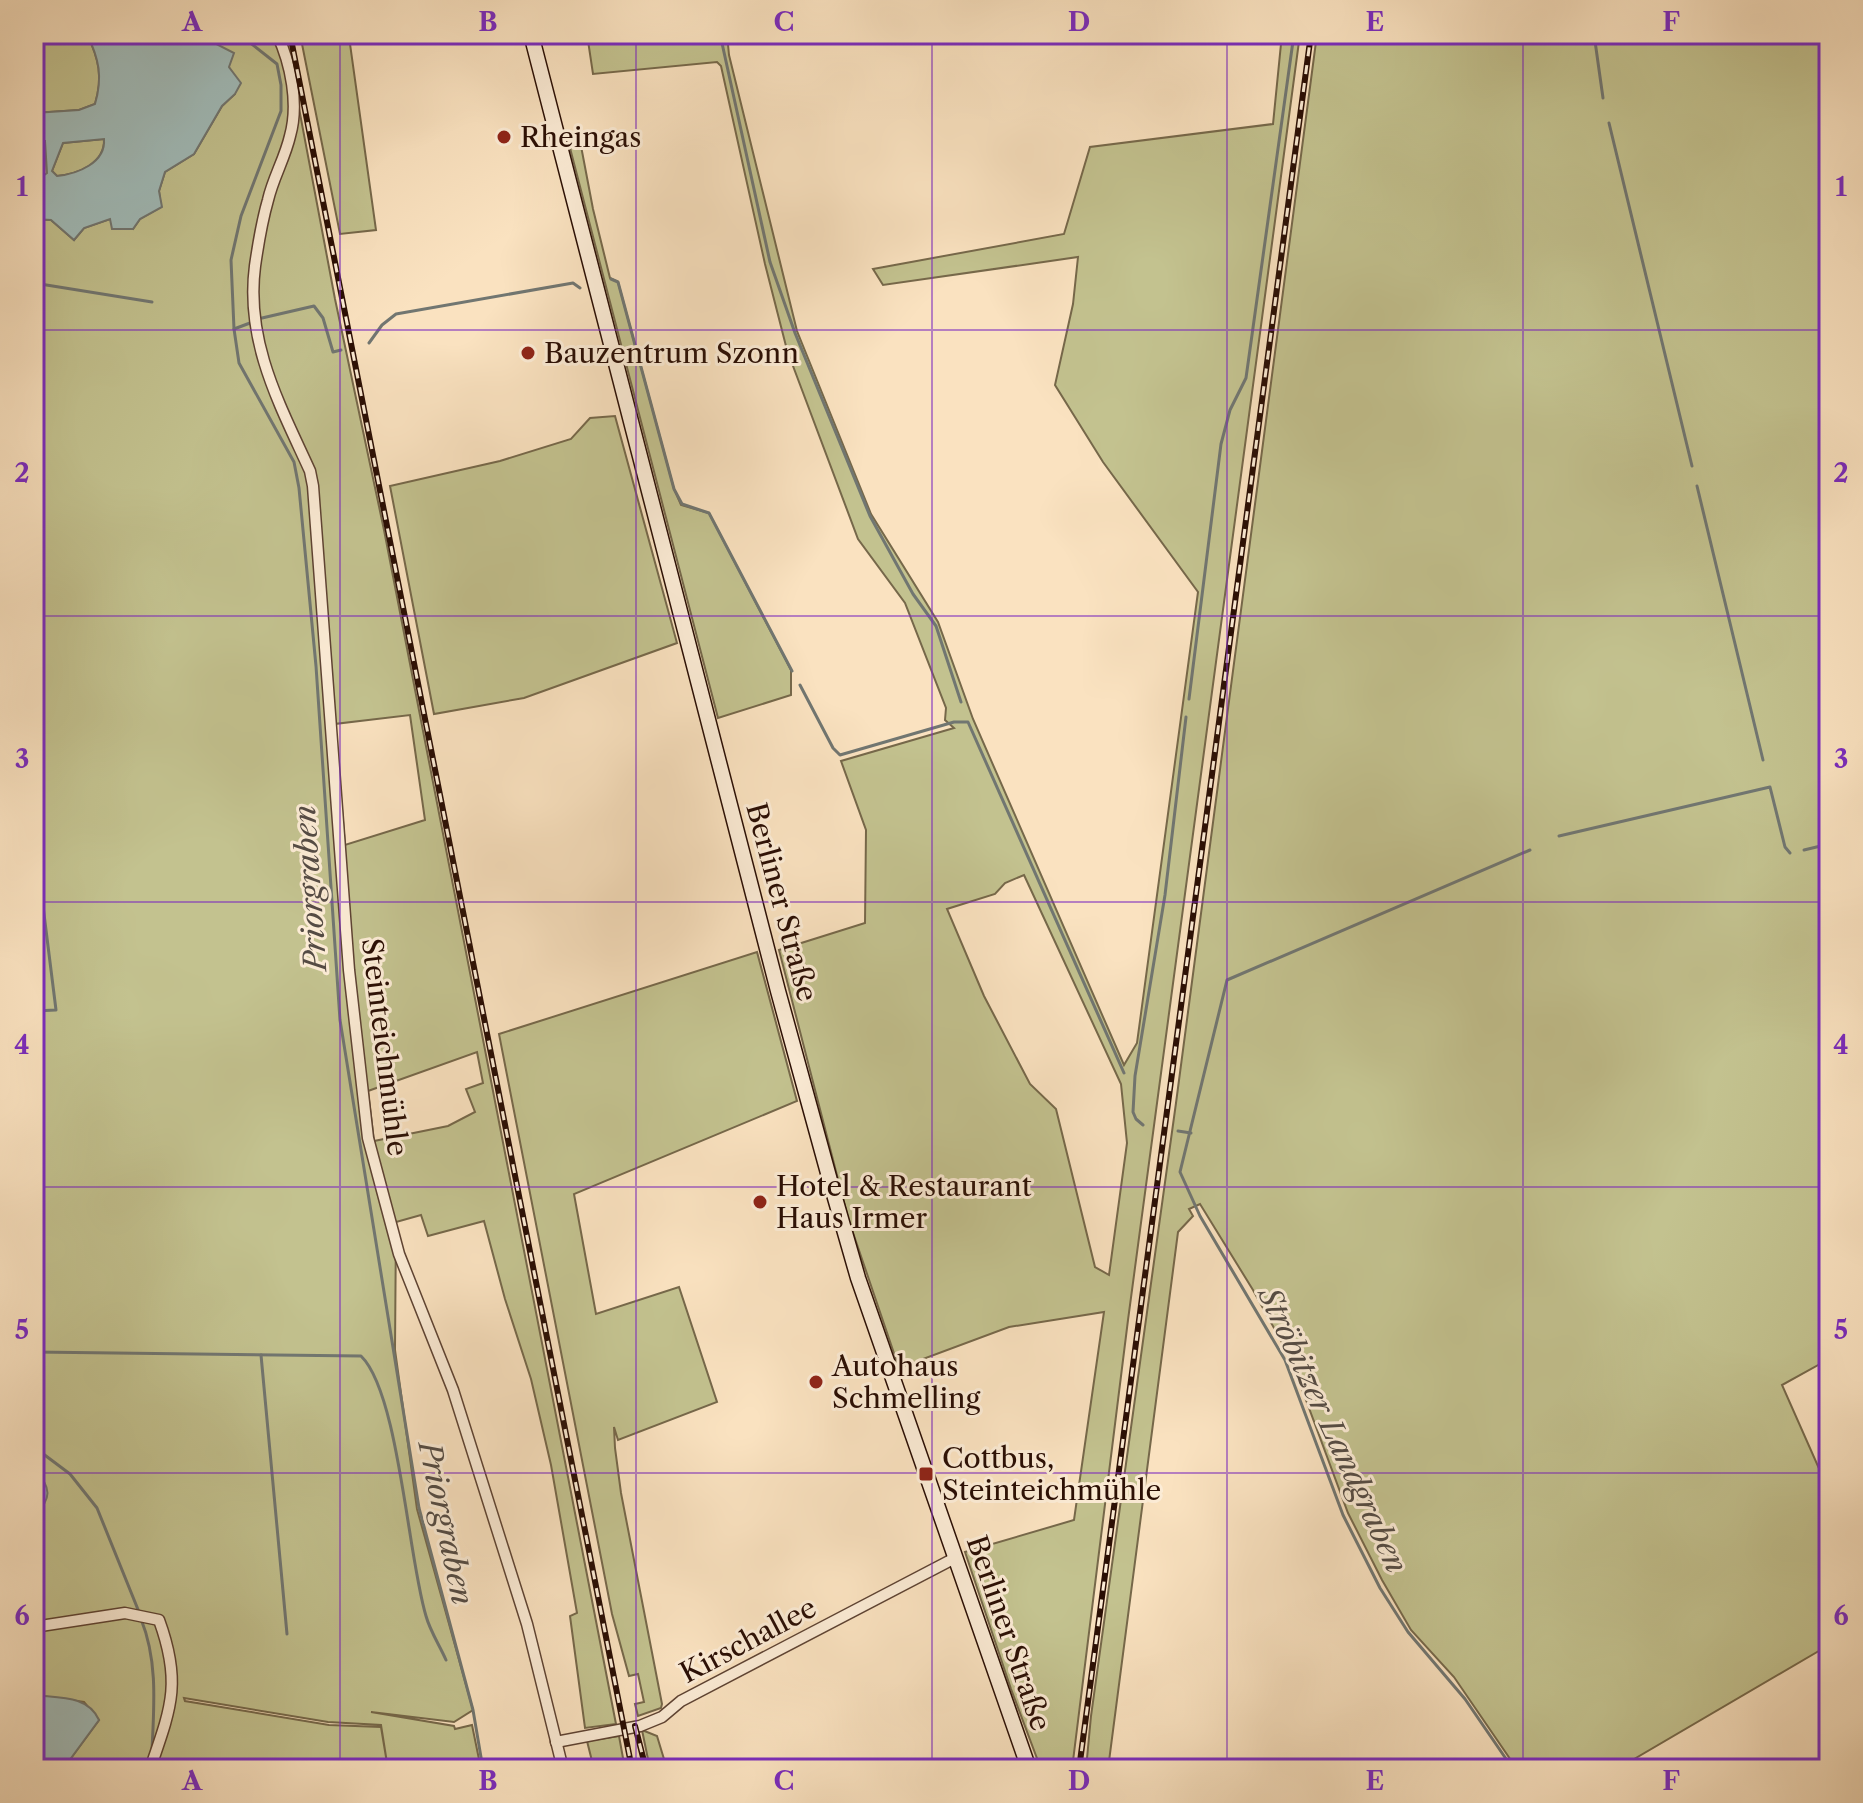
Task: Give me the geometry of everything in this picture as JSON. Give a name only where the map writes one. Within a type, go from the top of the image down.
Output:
[{"type":"main road","name":"Berliner Straße","points":[[531,34],[778,991],[831,1184],[858,1278],[1029,1769]]},
{"type":"street","name":"Steinteichmühle","points":[[277,34],[289,70],[291,134],[268,199],[254,269],[255,315],[261,358],[310,471],[313,486],[347,954],[368,1138],[399,1254],[453,1390],[523,1611],[563,1769]]},
{"type":"street","name":"Kirschallee","points":[[556,1742],[640,1726],[662,1717],[681,1701],[955,1558]]},
{"type":"street","points":[[34,1627],[125,1613],[159,1620],[169,1646],[174,1693],[150,1769]]},
{"type":"shaded area","points":[[34,34],[87,34],[98,68],[99,85],[95,104],[79,110],[34,113]]},
{"type":"shaded area","points":[[197,34],[246,34],[251,37],[253,34],[285,34],[616,1724],[585,1728],[570,1616],[577,1613],[551,1465],[531,1379],[484,1221],[428,1236],[421,1215],[396,1222],[395,1350],[417,1509],[473,1710],[454,1722],[371,1712],[454,1726],[455,1729],[472,1725],[481,1769],[63,1769],[99,1720],[84,1702],[34,1695],[34,1516],[37,1515],[39,1475],[34,1470],[34,219],[51,220],[74,240],[84,228],[110,219],[133,229],[140,219],[161,207],[159,191],[165,172],[194,154],[222,106],[235,94],[229,67],[215,42]],"holes":[[[410,715],[425,820],[345,845],[335,724]],[[477,1052],[483,1083],[466,1089],[475,1112],[448,1126],[374,1141],[368,1091]],[[184,1698],[328,1722],[381,1725],[387,1763],[381,1727],[329,1725],[185,1701]]]},
{"type":"shaded area","points":[[300,34],[464,34],[350,44],[376,230],[340,234]]},
{"type":"shaded area","points":[[587,34],[727,34],[729,55],[797,331],[871,514],[938,622],[973,719],[1124,1065],[1137,1043],[1198,592],[1103,462],[1055,385],[1073,304],[1078,257],[883,285],[873,269],[1064,234],[1090,147],[1273,124],[1282,34],[1300,34],[1128,1320],[1072,1769],[1041,1769],[965,1552],[1074,1520],[1104,1312],[1009,1327],[899,1368],[848,1218],[779,950],[865,923],[866,830],[841,761],[954,728],[945,720],[946,708],[905,603],[858,539],[787,350],[721,66],[717,62],[593,74]],"holes":[[[1024,875],[1121,1084],[1127,1143],[1109,1275],[1095,1267],[1056,1109],[1030,1084],[984,996],[947,909],[995,894],[1005,883]]]},
{"type":"shaded area","points":[[1317,34],[1829,34],[1829,1359],[1782,1385],[1829,1491],[1829,1645],[1617,1769],[1517,1769],[1454,1677],[1411,1630],[1348,1513],[1290,1357],[1200,1204],[1189,1209],[1193,1216],[1178,1232],[1108,1769],[1086,1769]]},
{"type":"shaded area","points":[[104,139],[100,155],[89,166],[57,176],[52,171],[63,143]]},
{"type":"shaded area","points":[[34,140],[45,141],[47,174],[34,179]]},
{"type":"shaded area","points":[[581,146],[610,278],[618,282],[674,489],[681,505],[709,513],[791,670],[791,695],[718,718],[570,148]]},
{"type":"shaded area","points":[[615,416],[677,643],[524,698],[434,714],[390,486],[500,461],[571,439],[590,418]]},
{"type":"shaded area","points":[[757,952],[797,1101],[574,1194],[596,1314],[679,1287],[717,1402],[618,1440],[614,1427],[621,1493],[662,1704],[661,1708],[638,1716],[635,1704],[644,1702],[638,1674],[629,1676],[612,1614],[499,1034]]},
{"type":"shaded area","points":[[642,1730],[657,1736],[667,1769],[650,1769]]},
{"type":"shaded area","points":[[619,1736],[625,1769],[594,1769],[587,1741]]},
{"type":"water","points":[[87,34],[197,34],[234,53],[229,67],[241,83],[222,106],[194,154],[165,172],[159,191],[162,207],[140,219],[133,229],[112,229],[110,219],[84,228],[74,240],[51,220],[34,219],[34,179],[47,173],[45,141],[34,140],[34,113],[79,110],[95,104],[99,77]],"holes":[[[104,139],[95,161],[81,170],[57,176],[52,171],[63,143]]]},
{"type":"water","points":[[34,1470],[48,1493],[34,1516]]},
{"type":"water","points":[[34,1695],[80,1702],[88,1706],[99,1720],[63,1769],[34,1769]]},
{"type":"waterway","name":"Priorgraben","points":[[239,34],[277,64],[281,111],[241,216],[231,260],[234,329],[239,363],[294,462],[299,488],[316,666],[340,1020],[419,1508],[473,1710],[483,1769]]},
{"type":"waterway","points":[[720,34],[770,262],[795,333],[870,516],[913,594],[936,626],[961,702]]},
{"type":"waterway","points":[[1189,699],[1221,444],[1230,410],[1246,378],[1294,34]]},
{"type":"waterway","points":[[1594,34],[1603,98]]},
{"type":"waterway","points":[[1609,123],[1692,466]]},
{"type":"waterway","points":[[611,279],[618,282],[674,489],[682,504],[709,513],[792,671]]},
{"type":"waterway","points":[[34,283],[152,302]]},
{"type":"waterway","points":[[369,343],[382,325],[396,314],[573,283],[580,288]]},
{"type":"waterway","points":[[262,318],[314,306],[323,318],[333,352],[341,350]]},
{"type":"waterway","points":[[234,329],[250,323]]},
{"type":"waterway","points":[[1697,486],[1763,760]]},
{"type":"waterway","points":[[800,685],[833,748],[840,755],[954,722],[968,722],[1124,1073]]},
{"type":"waterway","points":[[1143,1125],[1133,1112],[1135,1076],[1165,895],[1186,717]]},
{"type":"waterway","points":[[1559,836],[1770,787],[1785,847],[1790,853]]},
{"type":"waterway","points":[[34,834],[56,1010],[34,1011]]},
{"type":"waterway","points":[[1804,850],[1829,844]]},
{"type":"waterway","name":"Ströbitzer Landgraben","points":[[1513,1769],[1465,1699],[1408,1632],[1380,1588],[1343,1515],[1285,1360],[1200,1216],[1180,1172],[1227,980],[1530,850]]},
{"type":"waterway","points":[[1178,1131],[1191,1133]]},
{"type":"waterway","points":[[34,1352],[361,1356],[374,1375],[385,1404],[420,1590],[428,1622],[446,1660]]},
{"type":"waterway","points":[[261,1355],[287,1634]]},
{"type":"waterway","points":[[34,1447],[70,1474],[97,1508],[139,1612]]},
{"type":"waterway","points":[[141,1619],[152,1667],[152,1750]]},
{"type":"waterway","points":[[350,1769],[434,1760]]},
{"type":"railway","points":[[290,34],[632,1769]]},
{"type":"railway","points":[[1079,1769],[1311,34]]},
{"type":"railway","points":[[635,1726],[646,1769]]},
{"type":"place","name":"Rheingas","points":[[504,137]]},
{"type":"place","name":"Bauzentrum Szonn","points":[[528,353]]},
{"type":"place","name":"Hotel & Restaurant Haus Irmer","points":[[760,1202]]},
{"type":"place","name":"Autohaus Schmelling","points":[[816,1382]]},
{"type":"place","name":"Cottbus, Steinteichmühle","points":[[926,1474]]}]
